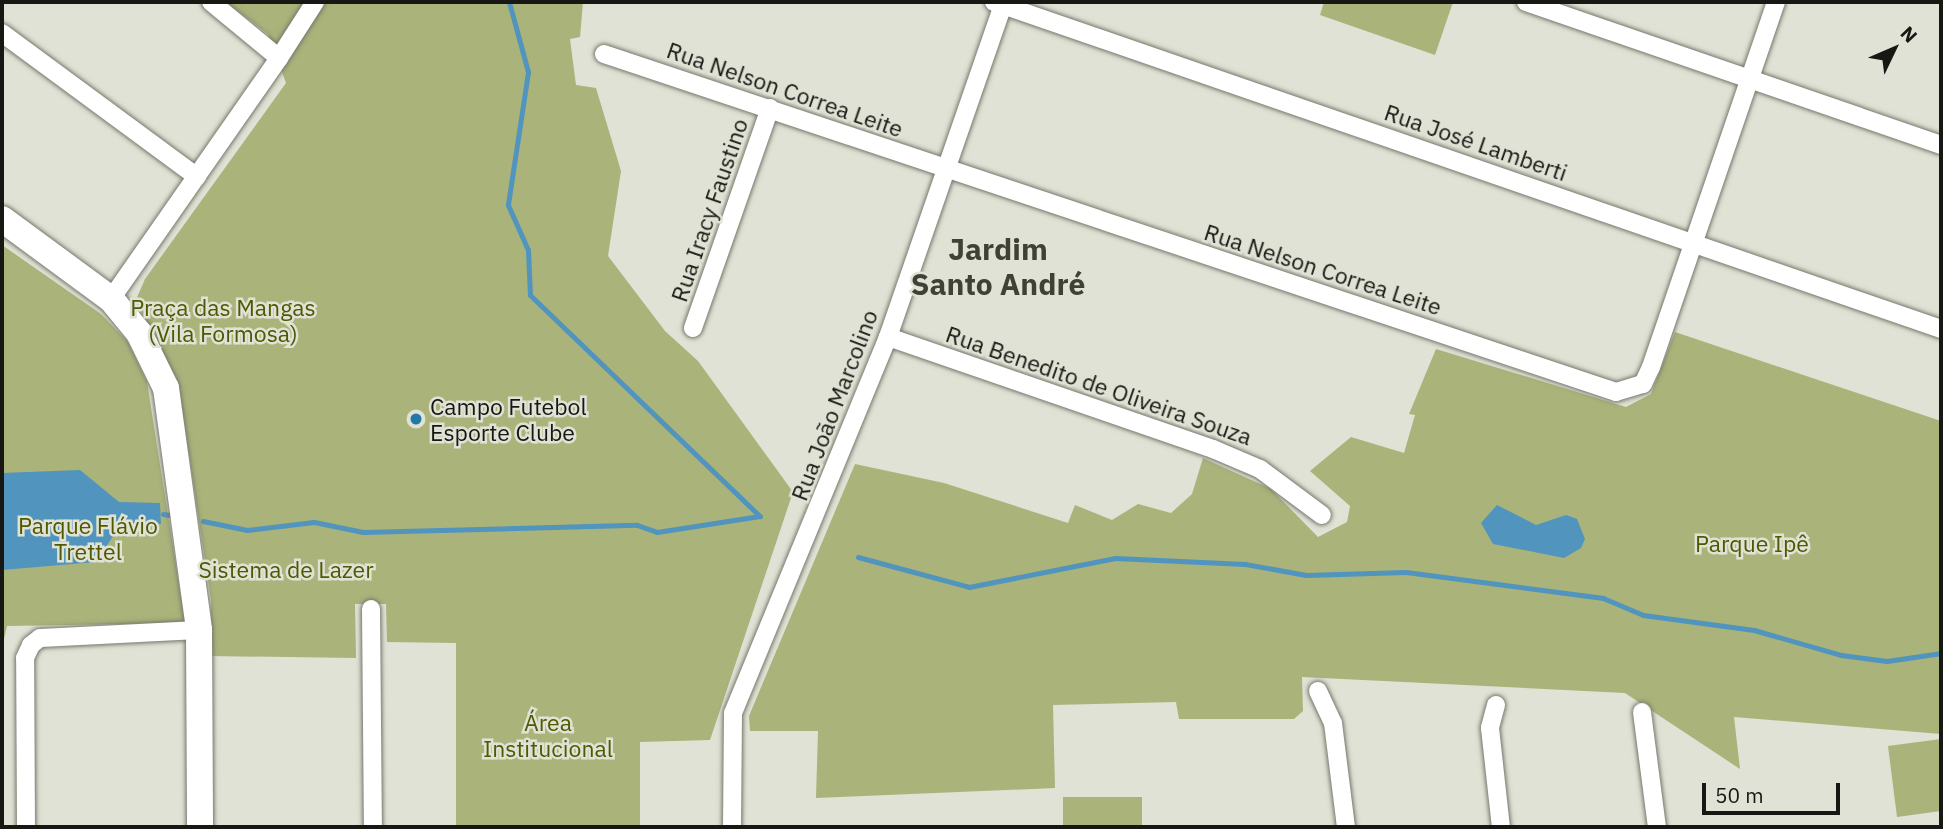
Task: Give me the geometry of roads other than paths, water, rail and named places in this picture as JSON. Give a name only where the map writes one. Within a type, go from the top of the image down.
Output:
[{"type":"street","points":[[211,2],[279,58]]},
{"type":"street","points":[[111,299],[315,2]]},
{"type":"street","points":[[1526,2],[1941,145]]},
{"type":"street","name":"Rua Nelson Correa Leite","points":[[604,54],[1616,391],[1630,390],[1647,375],[1776,2]]},
{"type":"street","name":"Rua João Marcolino","points":[[732,827],[733,713],[888,337],[947,170],[1001,3]]},
{"type":"street","name":"Rua José Lamberti","points":[[1001,3],[1941,329]]},
{"type":"street","points":[[2,33],[197,177]]},
{"type":"street","name":"Rua Iracy Faustino","points":[[693,328],[770,108]]},
{"type":"street","points":[[2,219],[111,299],[139,333],[166,388],[199,630],[200,827]]},
{"type":"street","name":"Rua Benedito de Oliveira Souza","points":[[888,337],[1225,454],[1261,469],[1322,515]]},
{"type":"street","points":[[371,609],[373,827]]},
{"type":"street","points":[[26,827],[25,658],[31,645],[40,638],[199,630]]},
{"type":"street","points":[[1318,691],[1332,723],[1346,827]]},
{"type":"street","points":[[1496,705],[1490,727],[1501,827]]},
{"type":"street","points":[[1642,712],[1657,827]]},
{"type":"water","points":[[80,470],[119,502],[160,503],[161,524],[121,524],[96,562],[2,570],[2,473]]},
{"type":"water","points":[[1497,505],[1536,525],[1566,515],[1577,519],[1585,539],[1581,548],[1564,558],[1493,544],[1481,523]]},
{"type":"waterway","points":[[509,2],[528,72],[508,205],[528,250],[530,295],[760,516]]},
{"type":"waterway","points":[[163,514],[169,515]]},
{"type":"waterway","points":[[203,521],[247,530],[314,522],[363,532],[637,525],[657,532],[760,516]]},
{"type":"waterway","points":[[858,557],[969,587],[1115,558],[1245,564],[1306,575],[1406,572],[1603,598],[1643,615],[1754,630],[1841,655],[1887,661],[1941,653]]},
{"type":"place","name":"Campo Futebol Esporte Clube","points":[[416,419]]},
{"type":"district","name":"Jardim Santo André","points":[[998,266]]},
{"type":"park label","name":"Praça das Mangas (Vila Formosa)","points":[[223,320]]},
{"type":"park label","name":"Parque Flávio Trettel","points":[[88,538]]},
{"type":"park label","name":"Parque Ipê","points":[[1752,543]]},
{"type":"park label","name":"Sistema de Lazer","points":[[286,569]]},
{"type":"park label","name":"Área Institucional","points":[[548,735]]}]
